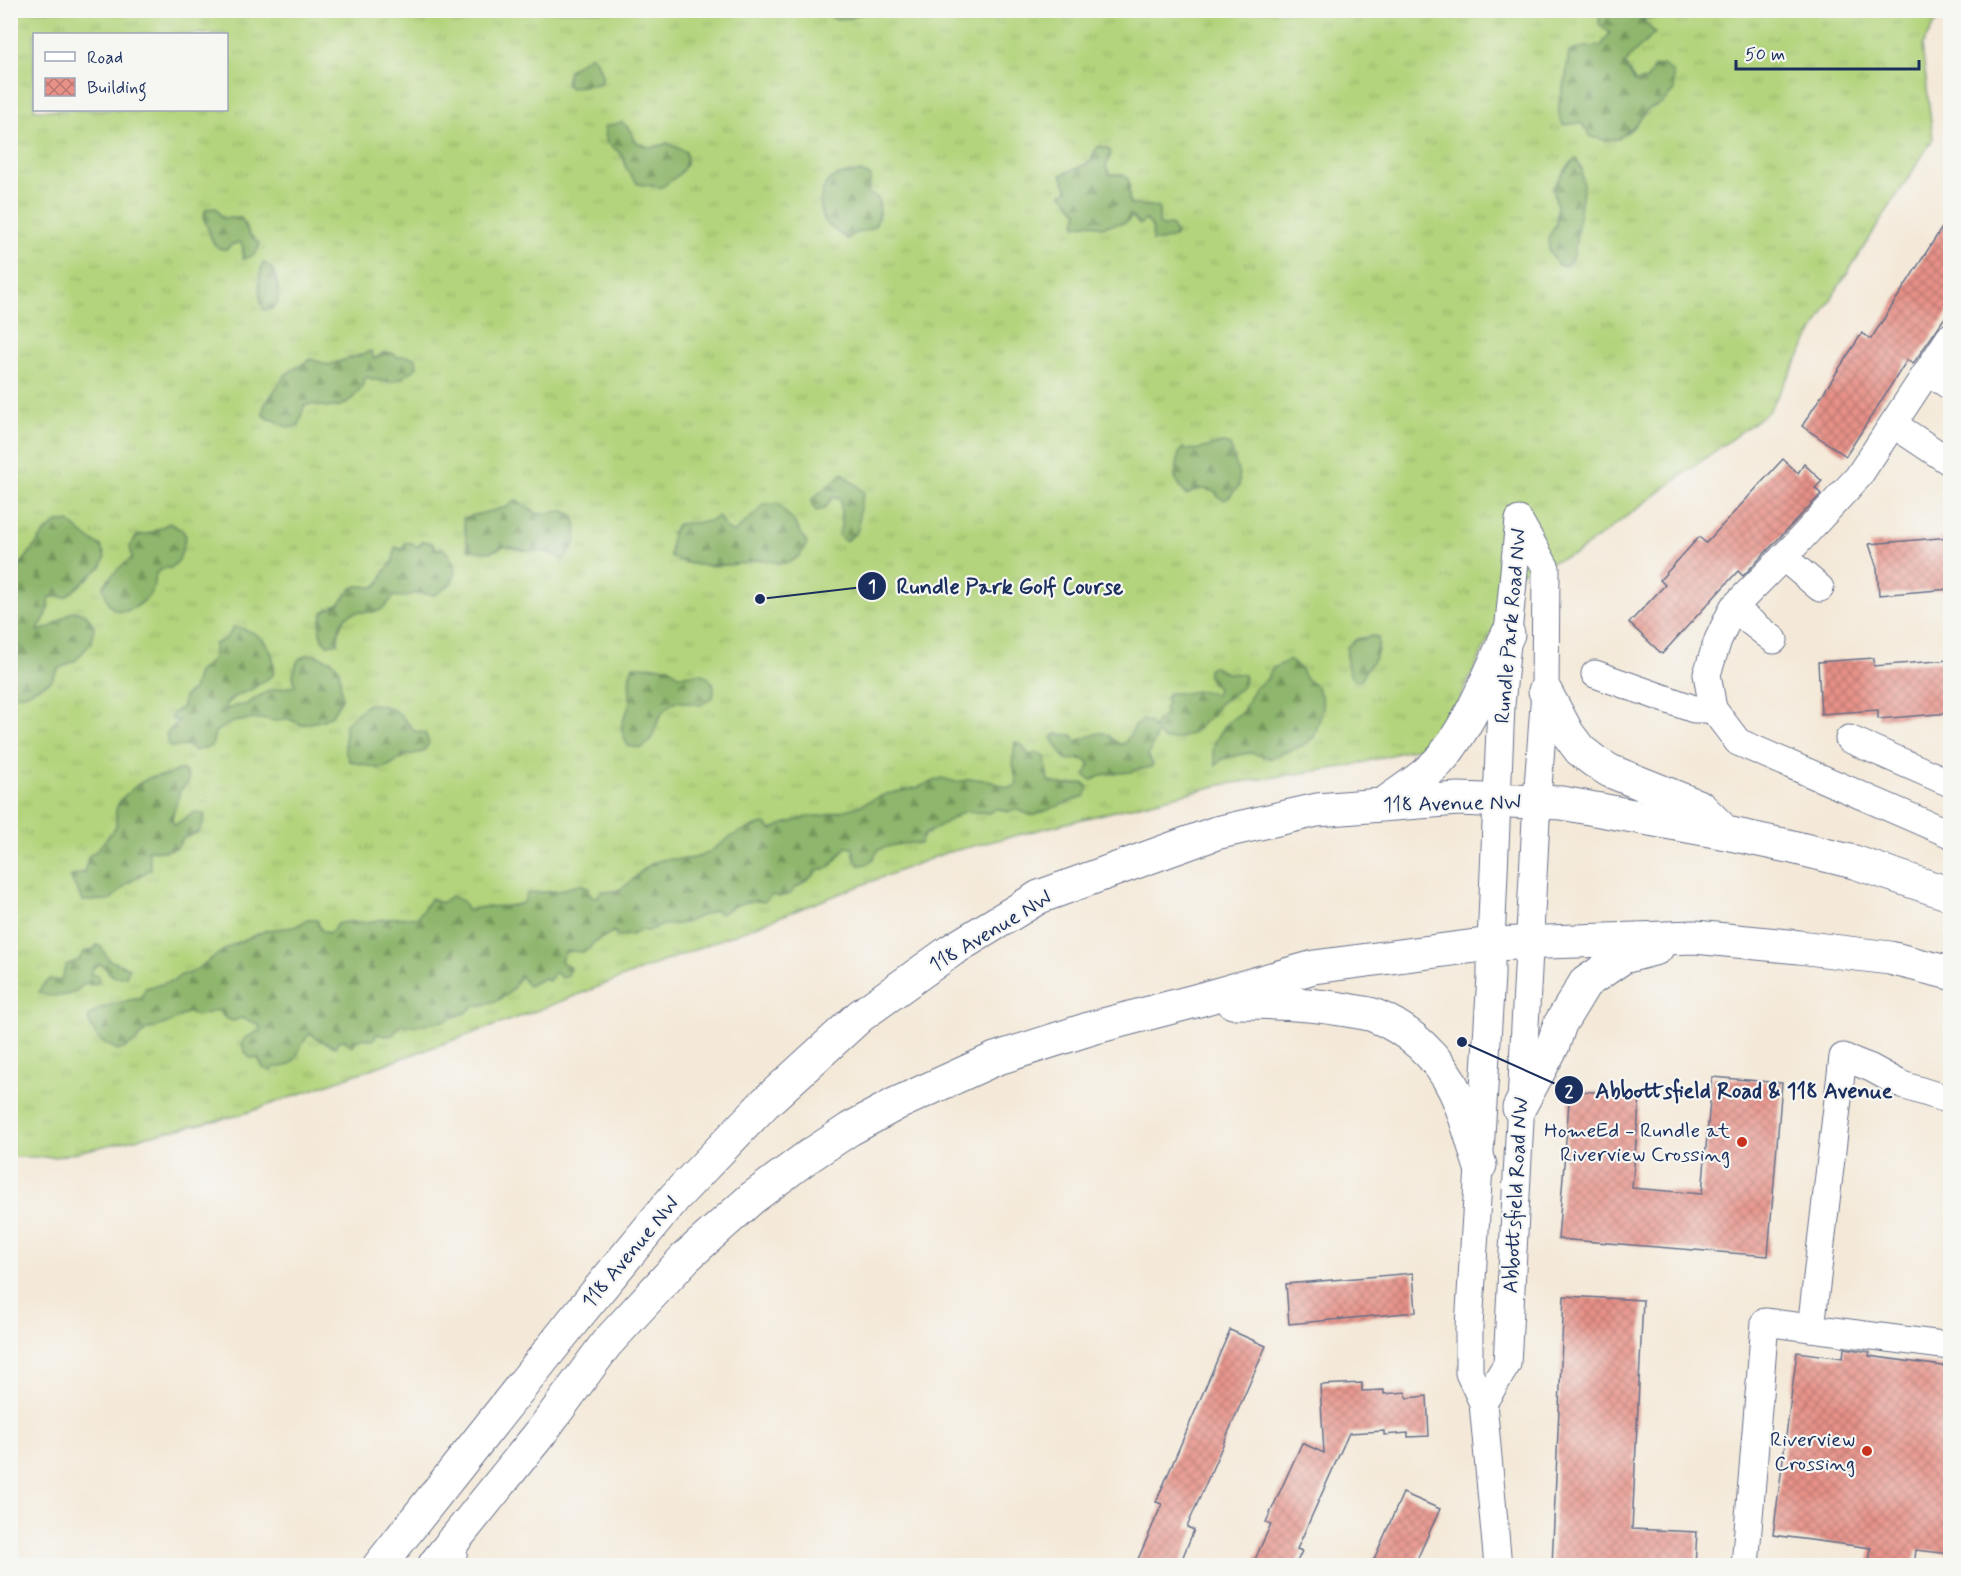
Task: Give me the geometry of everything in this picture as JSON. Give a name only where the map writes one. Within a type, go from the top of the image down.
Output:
[{"type":"main road","points":[[1384,804],[1431,768],[1448,751],[1474,706],[1508,634]]},
{"type":"main road","points":[[1545,691],[1568,734],[1580,750],[1594,761],[1610,771],[1700,807],[1726,833]]},
{"type":"main road","name":"118 Avenue NW","points":[[380,1566],[573,1321],[675,1197],[765,1103],[860,1016],[952,950],[1039,897],[1216,833],[1317,810],[1458,799],[1562,803],[1726,833],[1854,862],[1950,894]]},
{"type":"main road","points":[[1519,1108],[1552,1046],[1560,1024],[1585,983],[1623,957],[1695,937]]},
{"type":"main road","name":"118 Avenue NW","points":[[445,1558],[606,1344],[685,1258],[752,1198],[849,1129],[896,1104],[995,1059],[1092,1028],[1314,967],[1491,944],[1695,937],[1890,958],[1950,973]]},
{"type":"main road","points":[[1195,1001],[1279,1002],[1332,1007],[1372,1015],[1400,1029],[1423,1046],[1440,1065],[1455,1092],[1480,1165]]},
{"type":"street","points":[[1950,337],[1858,477],[1733,608],[1718,640],[1707,674],[1713,709],[1738,741],[1950,834]]},
{"type":"street","points":[[1928,372],[1950,386]]},
{"type":"street","points":[[1893,424],[1950,462]]},
{"type":"street","name":"Rundle Park Road NW","points":[[1497,801],[1501,705],[1519,520],[1546,568],[1545,691],[1537,801]]},
{"type":"street","points":[[1783,557],[1820,588]]},
{"type":"street","points":[[1733,608],[1774,640]]},
{"type":"street","points":[[1595,674],[1694,709],[1713,709]]},
{"type":"street","points":[[1850,739],[1950,783]]},
{"type":"street","name":"Abbottsfield Road NW","points":[[1497,801],[1491,976],[1469,1326],[1470,1373],[1483,1402],[1498,1566]]},
{"type":"street","name":"Abbottsfield Road NW","points":[[1483,1402],[1507,1364],[1537,801]]},
{"type":"street","points":[[1811,1328],[1843,1057],[1902,1085],[1950,1100]]},
{"type":"street","points":[[1745,1566],[1765,1322],[1950,1347]]},
{"type":"green space","points":[[831,10],[866,11],[851,18],[834,19],[829,15]]},
{"type":"green space","points":[[10,11],[1942,11],[1922,46],[1933,139],[1837,289],[1769,411],[1577,553],[1521,572],[1439,742],[1350,766],[1220,785],[945,853],[533,1012],[240,1115],[56,1157],[11,1157]]},
{"type":"green space","points":[[1600,11],[1630,11],[1629,14],[1638,11],[1672,11],[1659,17],[1642,19],[1655,33],[1625,64],[1635,82],[1647,80],[1654,67],[1663,65],[1673,73],[1674,91],[1662,103],[1647,110],[1635,126],[1618,139],[1605,140],[1591,137],[1581,123],[1563,125],[1559,113],[1569,52],[1584,47],[1601,46],[1610,33],[1599,24]]},
{"type":"green space","points":[[591,55],[600,67],[602,82],[571,88],[566,85],[569,70]]},
{"type":"green space","points":[[622,122],[632,131],[633,140],[642,145],[654,147],[667,143],[686,152],[684,169],[662,187],[638,184],[626,169],[620,154],[607,143],[604,127]]},
{"type":"green space","points":[[1099,146],[1109,149],[1111,153],[1106,167],[1110,174],[1119,174],[1128,178],[1130,204],[1159,208],[1159,224],[1171,225],[1176,233],[1174,237],[1152,241],[1153,231],[1150,224],[1145,220],[1139,224],[1132,216],[1127,222],[1101,227],[1090,223],[1076,226],[1078,212],[1062,194],[1068,190],[1061,175],[1091,162]]},
{"type":"green space","points":[[1576,159],[1582,169],[1583,189],[1574,256],[1566,266],[1558,265],[1549,250],[1548,238],[1556,224],[1557,207],[1553,188]]},
{"type":"green space","points":[[860,172],[871,176],[868,194],[878,198],[879,215],[873,227],[856,233],[848,239],[825,221],[821,207],[822,196],[825,185],[832,178],[842,174]]},
{"type":"green space","points":[[216,208],[222,218],[241,218],[250,235],[259,243],[255,254],[243,259],[243,247],[240,242],[227,249],[213,243],[203,218],[206,209]]},
{"type":"green space","points":[[263,263],[268,265],[275,274],[278,292],[277,304],[271,309],[264,310],[259,286]]},
{"type":"green space","points":[[371,351],[374,359],[384,353],[416,358],[417,367],[399,380],[388,382],[366,377],[356,394],[340,406],[327,407],[313,404],[304,406],[299,425],[283,426],[263,415],[264,406],[286,374],[311,359],[329,365]]},
{"type":"green space","points":[[1224,443],[1230,445],[1239,475],[1239,486],[1223,500],[1217,496],[1217,493],[1204,489],[1186,495],[1175,478],[1179,453],[1183,448],[1199,449]]},
{"type":"green space","points":[[843,473],[864,492],[857,530],[845,541],[838,535],[841,527],[841,500],[833,497],[824,509],[816,511],[812,505],[812,499]]},
{"type":"green space","points":[[516,500],[538,514],[565,511],[574,516],[576,540],[563,560],[549,552],[504,546],[486,552],[468,549],[463,518],[507,507]]},
{"type":"green space","points":[[763,504],[778,504],[794,522],[807,543],[799,556],[792,561],[779,563],[757,560],[717,566],[697,565],[670,556],[672,533],[678,524],[704,522],[718,516],[726,528],[733,533]]},
{"type":"green space","points":[[58,522],[69,522],[101,546],[105,558],[101,567],[66,597],[50,597],[47,614],[37,631],[49,628],[73,611],[86,614],[94,627],[91,643],[76,660],[58,669],[51,681],[27,693],[17,695],[11,692],[11,660],[19,653],[20,646],[13,642],[11,637],[11,572],[16,571],[45,532]]},
{"type":"green space","points":[[169,523],[182,530],[186,536],[179,560],[171,568],[165,568],[156,573],[152,591],[144,601],[126,611],[114,609],[108,602],[103,586],[132,558],[130,546],[137,536],[151,533]]},
{"type":"green space","points":[[423,541],[432,543],[436,549],[442,548],[452,559],[455,574],[449,585],[435,595],[419,593],[401,597],[394,596],[380,610],[349,615],[340,626],[338,643],[327,645],[320,630],[323,612],[340,603],[351,589],[357,586],[374,587],[379,583],[393,562],[395,547],[402,550],[405,543],[412,543],[418,547]]},
{"type":"green space","points":[[233,627],[258,636],[269,648],[274,665],[273,675],[252,689],[234,697],[226,704],[226,710],[245,705],[270,690],[295,686],[293,675],[298,660],[306,655],[332,661],[339,669],[342,698],[332,715],[323,720],[302,725],[287,718],[278,721],[264,719],[237,721],[215,732],[212,746],[194,751],[188,746],[170,747],[166,734],[179,721],[171,719],[173,713],[183,707],[186,695],[193,690],[198,672],[211,661],[214,644],[226,638]]},
{"type":"green space","points":[[1373,636],[1378,639],[1377,652],[1358,681],[1349,672],[1347,647],[1357,639]]},
{"type":"green space","points":[[1289,660],[1300,668],[1305,678],[1317,687],[1322,698],[1323,709],[1314,737],[1304,745],[1271,758],[1250,753],[1223,759],[1216,765],[1213,751],[1216,740],[1226,724],[1243,711],[1255,688],[1267,679],[1273,668]]},
{"type":"green space","points":[[633,666],[669,667],[678,675],[703,674],[713,683],[713,697],[701,705],[676,701],[662,713],[646,744],[641,748],[628,746],[622,725],[629,705],[630,676]]},
{"type":"green space","points":[[1212,666],[1226,673],[1242,674],[1245,677],[1243,686],[1218,705],[1212,716],[1193,733],[1181,738],[1165,740],[1157,734],[1148,756],[1153,764],[1151,767],[1132,772],[1106,774],[1091,780],[1085,776],[1090,763],[1082,759],[1066,760],[1052,738],[1055,734],[1072,735],[1075,740],[1079,740],[1104,733],[1120,744],[1125,743],[1136,724],[1143,720],[1155,729],[1157,721],[1166,715],[1164,709],[1168,694],[1203,691],[1215,695],[1217,689],[1208,676],[1208,669]]},
{"type":"green space","points":[[368,704],[389,708],[400,715],[414,731],[425,733],[429,743],[423,752],[407,755],[380,769],[350,761],[345,751],[345,724]]},
{"type":"green space","points":[[1015,742],[1022,745],[1029,755],[1037,753],[1045,757],[1048,781],[1066,785],[1083,783],[1088,787],[1085,796],[1032,816],[1016,809],[1007,812],[997,808],[989,813],[965,811],[924,835],[920,844],[899,844],[878,850],[871,861],[863,865],[859,865],[855,859],[853,848],[846,847],[829,868],[817,870],[790,894],[779,897],[772,895],[764,902],[754,901],[742,904],[721,914],[714,910],[685,923],[664,925],[647,931],[640,930],[632,935],[617,936],[614,931],[593,943],[583,952],[565,952],[561,961],[570,968],[568,975],[562,978],[555,972],[549,981],[544,978],[528,986],[520,975],[513,989],[502,998],[488,1004],[473,1006],[467,1012],[443,1021],[414,1026],[400,1025],[393,1035],[377,1034],[373,1040],[361,1039],[352,1046],[345,1040],[338,1041],[335,1047],[319,1040],[311,1033],[290,1064],[275,1067],[270,1071],[263,1068],[258,1058],[250,1058],[242,1044],[245,1038],[261,1030],[258,1024],[241,1018],[233,1021],[225,1018],[218,1010],[197,1016],[188,1012],[171,1022],[146,1030],[134,1043],[119,1051],[99,1039],[88,1019],[91,1014],[104,1007],[141,997],[146,988],[173,981],[181,975],[191,973],[230,946],[267,930],[294,927],[308,920],[317,920],[321,930],[328,933],[337,924],[345,922],[417,918],[431,898],[441,903],[451,896],[463,901],[468,911],[482,907],[516,905],[523,903],[528,893],[558,891],[581,884],[589,888],[591,896],[597,897],[603,891],[611,892],[624,887],[653,863],[699,857],[734,835],[761,825],[765,824],[772,830],[811,816],[823,816],[856,807],[886,794],[916,788],[942,778],[956,782],[972,779],[986,780],[1009,788],[1017,785],[1013,762]]},
{"type":"green space","points":[[178,770],[184,770],[188,783],[180,790],[172,820],[175,825],[195,812],[205,814],[199,832],[182,839],[178,847],[166,851],[148,850],[151,869],[128,883],[110,900],[83,901],[70,877],[84,872],[89,856],[116,827],[116,810],[120,800],[138,784],[151,777],[169,775]]},
{"type":"green space","points":[[97,945],[101,947],[109,960],[129,968],[126,976],[114,976],[100,964],[94,967],[90,974],[98,976],[99,982],[91,985],[86,983],[76,991],[61,996],[39,992],[50,979],[58,981],[62,978],[66,965],[79,960],[84,952],[93,950]]},
{"type":"building","points":[[1950,215],[1950,310],[1913,364],[1907,360],[1846,456],[1802,426],[1862,333],[1871,339]]},
{"type":"building","points":[[1783,459],[1798,473],[1804,464],[1822,481],[1815,488],[1821,494],[1743,576],[1738,571],[1662,654],[1629,623],[1665,585],[1660,580],[1699,537],[1706,543]]},
{"type":"building","points":[[1950,537],[1950,589],[1879,595],[1877,568],[1869,544]]},
{"type":"building","points":[[1874,658],[1874,666],[1950,660],[1950,713],[1878,719],[1878,710],[1821,714],[1818,662]]},
{"type":"building","name":"HomeEd - Rundle at Riverview Crossing","points":[[1712,1077],[1782,1083],[1768,1256],[1558,1239],[1570,1090],[1640,1096],[1632,1188],[1702,1194]]},
{"type":"building","points":[[1413,1273],[1416,1312],[1289,1324],[1286,1284]]},
{"type":"building","points":[[1564,1296],[1643,1300],[1632,1529],[1697,1532],[1695,1566],[1552,1566]]},
{"type":"building","points":[[1230,1330],[1266,1346],[1187,1527],[1194,1530],[1179,1566],[1135,1566],[1162,1504],[1156,1502]]},
{"type":"building","name":"Riverview Crossing","points":[[1844,1348],[1870,1352],[1869,1356],[1950,1367],[1950,1554],[1916,1550],[1914,1566],[1890,1566],[1869,1563],[1871,1548],[1773,1535],[1797,1352],[1843,1358]]},
{"type":"building","points":[[1362,1383],[1362,1391],[1384,1390],[1384,1394],[1406,1392],[1407,1398],[1427,1396],[1429,1436],[1408,1437],[1408,1433],[1384,1435],[1384,1431],[1349,1433],[1297,1549],[1302,1551],[1295,1566],[1252,1566],[1271,1524],[1266,1522],[1302,1443],[1324,1453],[1320,1385]]},
{"type":"building","points":[[1403,1493],[1440,1509],[1414,1566],[1371,1566]]},
{"type":"place","name":"Rundle Park Golf Course","points":[[760,599]]},
{"type":"place","name":"Abbottsfield Road & 118 Avenue","points":[[1462,1042]]},
{"type":"place","name":"HomeEd - Rundle at Riverview Crossing","points":[[1742,1142]]},
{"type":"place","name":"Riverview Crossing","points":[[1867,1451]]}]
